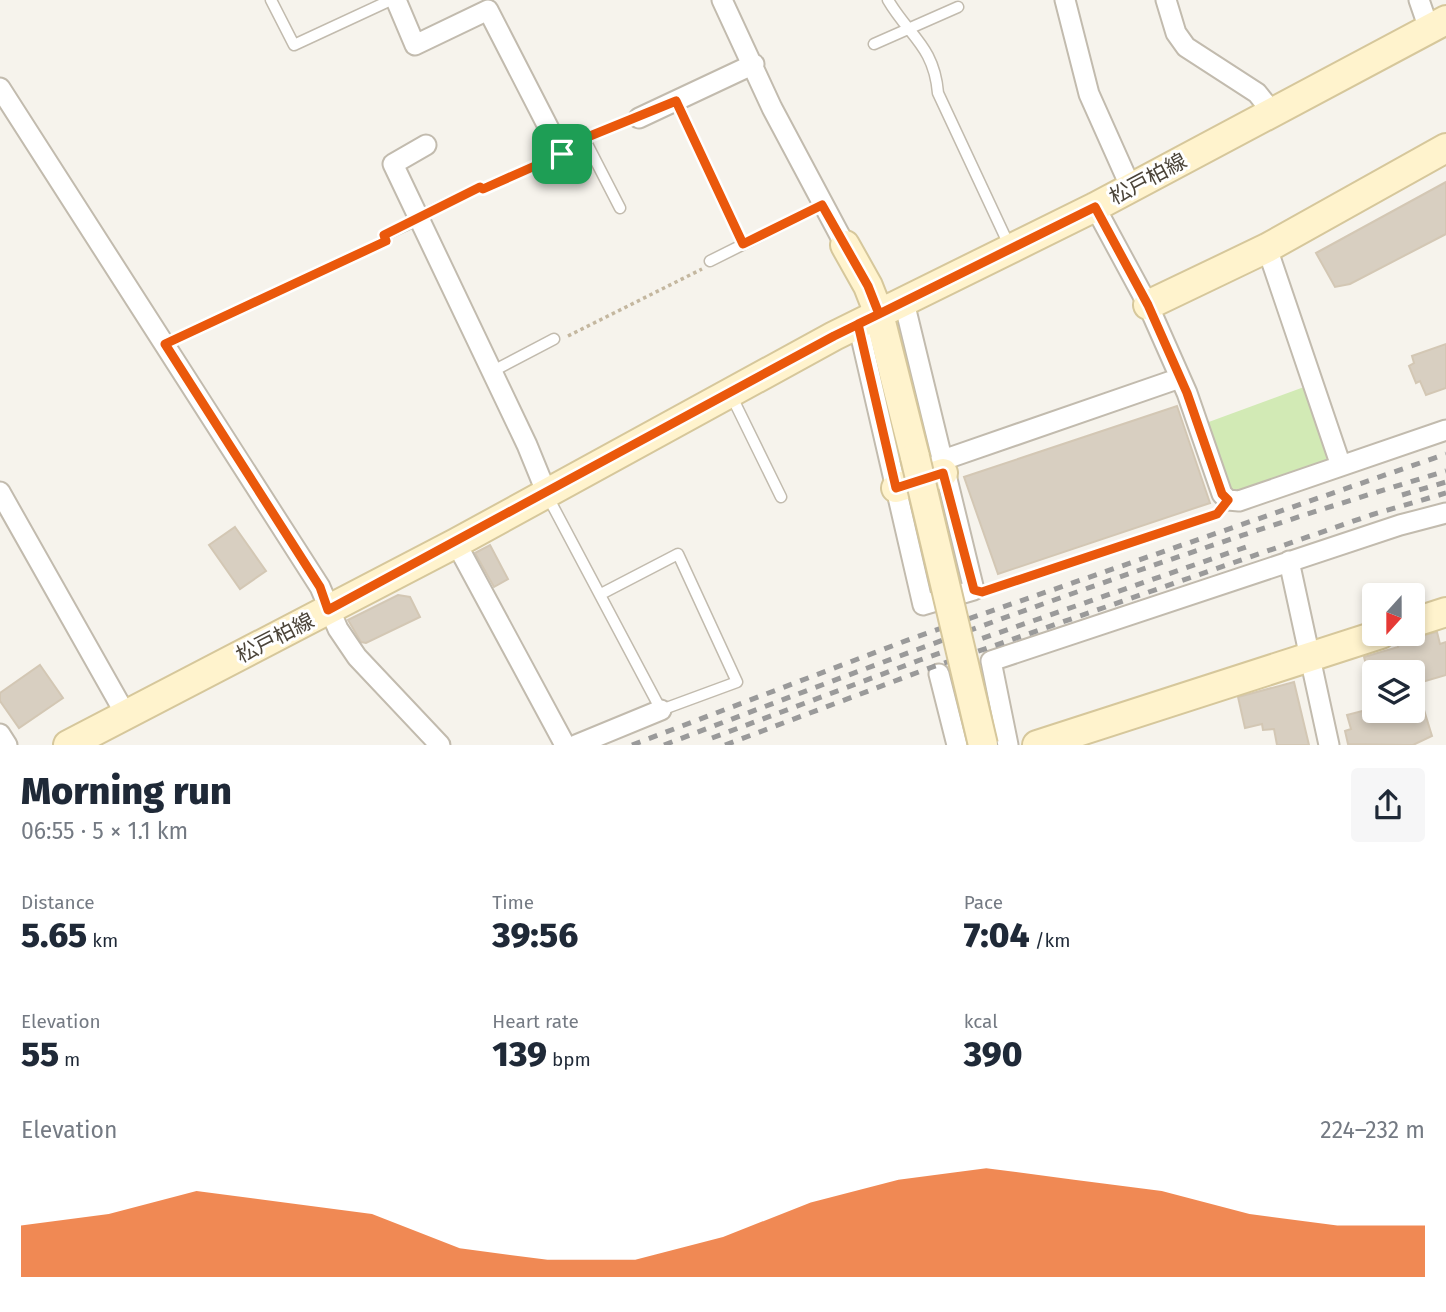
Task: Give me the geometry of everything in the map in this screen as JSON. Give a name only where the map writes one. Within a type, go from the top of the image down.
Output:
[{"type":"main road","name":"松戸柏線","points":[[68,745],[456,543],[730,391],[880,313],[1095,207],[1437,25]]},
{"type":"main road","points":[[1148,305],[1267,248],[1446,148]]},
{"type":"main road","points":[[845,246],[880,313],[933,464],[983,745]]},
{"type":"main road","points":[[896,488],[933,464]]},
{"type":"main road","points":[[1425,619],[1446,612]]},
{"type":"main road","points":[[1037,745],[1362,640]]},
{"type":"street","points":[[394,0],[415,45],[488,10],[557,157]]},
{"type":"street","points":[[722,0],[754,64],[772,108],[845,246]]},
{"type":"street","points":[[1065,0],[1089,94],[1131,188]]},
{"type":"street","points":[[1167,0],[1176,33],[1186,47],[1257,93],[1273,113]]},
{"type":"street","points":[[1419,0],[1437,25]]},
{"type":"street","points":[[639,118],[754,64]]},
{"type":"street","points":[[0,88],[320,587],[328,610],[357,657],[440,745]]},
{"type":"street","points":[[426,145],[393,164],[492,371],[547,494]]},
{"type":"street","points":[[1095,207],[1148,305],[1180,378],[1222,494],[1228,500],[1239,501],[1446,430]]},
{"type":"street","points":[[1267,248],[1341,466]]},
{"type":"street","points":[[880,313],[896,488],[923,605],[974,590],[933,464],[1180,378]]},
{"type":"street","points":[[0,492],[126,715]]},
{"type":"street","points":[[1008,745],[991,661],[1289,561],[1446,513]]},
{"type":"street","points":[[456,543],[565,745]]},
{"type":"street","points":[[1289,561],[1329,745]]},
{"type":"street","points":[[939,674],[957,745]]},
{"type":"street","points":[[576,745],[661,710]]},
{"type":"street","points":[[0,734],[7,745]]},
{"type":"lane","points":[[271,0],[294,45],[394,0]]},
{"type":"lane","points":[[888,0],[908,28],[919,36],[936,75],[937,93],[1010,249]]},
{"type":"lane","points":[[874,44],[958,7]]},
{"type":"lane","points":[[676,101],[743,244]]},
{"type":"lane","points":[[557,157],[586,142],[620,208]]},
{"type":"lane","points":[[384,235],[480,187]]},
{"type":"lane","points":[[710,261],[822,205]]},
{"type":"lane","points":[[492,371],[554,339]]},
{"type":"lane","points":[[730,391],[781,497]]},
{"type":"lane","points":[[547,494],[661,710],[737,682],[678,554],[601,594]]},
{"type":"path","points":[[586,142],[590,136],[637,115],[639,118]]},
{"type":"path","points":[[480,187],[483,189],[550,157],[557,157]]},
{"type":"path","points":[[165,344],[386,241],[384,235]]},
{"type":"path","points":[[554,339],[555,342],[710,264],[710,261]]},
{"type":"path","points":[[974,590],[982,592],[1217,514],[1228,500]]},
{"type":"green space","points":[[1304,387],[1328,457],[1325,465],[1237,495],[1229,490],[1206,423]]},
{"type":"building","points":[[1446,182],[1446,234],[1350,284],[1335,287],[1316,253]]},
{"type":"building","points":[[1446,344],[1446,388],[1426,395],[1420,381],[1416,383],[1409,366],[1414,363],[1412,356]]},
{"type":"building","points":[[1177,406],[1210,503],[998,574],[964,477]]},
{"type":"building","points":[[235,527],[266,571],[240,589],[209,545]]},
{"type":"building","points":[[490,545],[508,579],[494,587],[475,553]]},
{"type":"building","points":[[398,595],[410,597],[420,617],[366,643],[361,642],[348,620]]},
{"type":"building","points":[[1437,632],[1440,644],[1446,642],[1446,675],[1425,681],[1425,660],[1365,660],[1364,657],[1398,646],[1425,646],[1425,635]]},
{"type":"building","points":[[40,665],[63,698],[19,728],[0,701],[0,693]]},
{"type":"building","points":[[1294,682],[1309,745],[1277,745],[1274,729],[1263,730],[1262,724],[1245,728],[1238,697]]},
{"type":"building","points":[[1362,711],[1362,723],[1425,723],[1425,713],[1432,736],[1413,745],[1348,744],[1345,731],[1351,729],[1347,715]]},
{"type":"railway","points":[[632,745],[913,638],[1446,454]]},
{"type":"railway","points":[[664,745],[1053,600],[1249,533],[1446,471]]},
{"type":"railway","points":[[1402,495],[1446,482]]},
{"type":"railway","points":[[725,745],[924,670],[1371,515],[1446,493]]},
{"type":"railway","points":[[712,738],[920,660],[1246,547]]},
{"type":"route","points":[[562,154],[551,160],[550,157],[483,189],[480,187],[384,235],[386,241],[165,344],[320,587],[328,601],[328,610],[547,494],[646,437],[834,336],[858,324],[879,314],[1095,207],[1148,305],[1187,393],[1222,494],[1228,500],[1217,514],[982,592],[974,590],[943,473],[896,488],[858,324],[879,314],[868,286],[822,205],[743,244],[676,101],[590,136],[586,142],[562,154]]}]
